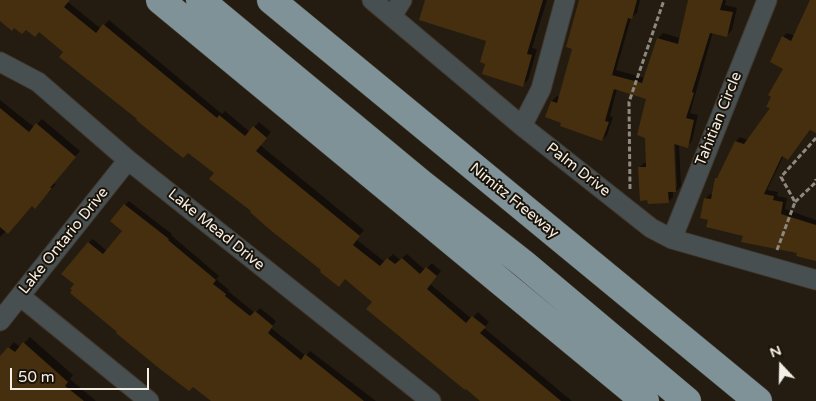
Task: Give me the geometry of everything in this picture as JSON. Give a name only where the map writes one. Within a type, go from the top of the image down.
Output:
[{"type":"highway","points":[[160,0],[645,401]]},
{"type":"highway","points":[[200,0],[422,184],[524,264],[688,401]]},
{"type":"highway","name":"Nimitz Freeway","points":[[270,0],[758,401]]},
{"type":"street","name":"Palm Drive","points":[[372,0],[522,126],[651,228],[672,239],[816,280]]},
{"type":"street","points":[[392,16],[402,0]]},
{"type":"street","points":[[522,126],[541,89],[565,0]]},
{"type":"street","name":"Tahitian Circle","points":[[672,239],[767,0]]},
{"type":"street","name":"Lake Mead Drive","points":[[0,62],[38,82],[128,160],[431,401]]},
{"type":"street","name":"Lake Ontario Drive","points":[[0,321],[128,160]]},
{"type":"street","points":[[20,296],[149,401]]},
{"type":"path","points":[[624,206],[630,198],[629,102],[664,0]]},
{"type":"path","points":[[794,202],[781,177],[816,138]]},
{"type":"path","points":[[768,266],[774,258],[794,202],[816,179]]},
{"type":"building","points":[[0,0],[70,0],[64,7],[96,33],[103,24],[217,118],[219,115],[245,136],[253,126],[267,138],[256,151],[360,236],[353,245],[380,266],[387,258],[395,264],[402,258],[420,274],[426,267],[437,276],[427,289],[466,323],[472,316],[486,327],[480,333],[561,401],[480,401],[366,309],[372,302],[345,279],[339,287],[320,272],[321,270],[269,229],[251,211],[209,179],[214,173],[188,153],[183,158],[59,57],[63,52],[39,32],[35,37],[26,30],[22,34],[14,28],[12,31],[0,21]]},
{"type":"building","points":[[425,0],[543,0],[527,54],[532,55],[523,87],[482,74],[485,64],[480,62],[486,41],[419,20]]},
{"type":"building","points":[[579,0],[637,0],[632,19],[628,18],[612,75],[642,83],[657,38],[678,44],[688,0],[723,0],[720,10],[733,12],[727,37],[710,33],[686,118],[694,120],[688,148],[674,144],[676,192],[668,192],[669,203],[648,204],[647,200],[640,201],[638,167],[646,167],[645,138],[637,135],[646,99],[614,89],[605,121],[609,122],[602,141],[560,126],[561,123],[545,117],[551,101],[557,103],[572,49],[566,47]]},
{"type":"building","points":[[810,0],[816,0],[816,133],[810,130],[788,160],[782,156],[764,194],[774,196],[773,200],[783,202],[781,214],[816,225],[816,261],[796,256],[797,253],[741,242],[743,236],[706,227],[708,220],[700,218],[704,198],[711,199],[715,178],[717,178],[735,141],[744,144],[770,108],[766,107],[771,97],[768,95],[783,69],[770,62],[782,36],[791,41]]},
{"type":"building","points":[[0,108],[29,132],[36,123],[76,157],[35,209],[32,206],[8,234],[0,227]]},
{"type":"building","points":[[124,204],[169,239],[216,280],[213,284],[226,294],[225,296],[250,316],[255,311],[273,326],[268,333],[301,360],[305,354],[364,401],[211,401],[193,387],[189,391],[116,333],[70,293],[72,290],[70,289],[74,284],[61,274],[88,242],[103,254],[122,231],[110,221]]},
{"type":"building","points":[[23,342],[68,382],[65,386],[84,401],[0,401],[0,356],[8,347],[15,352]]}]
